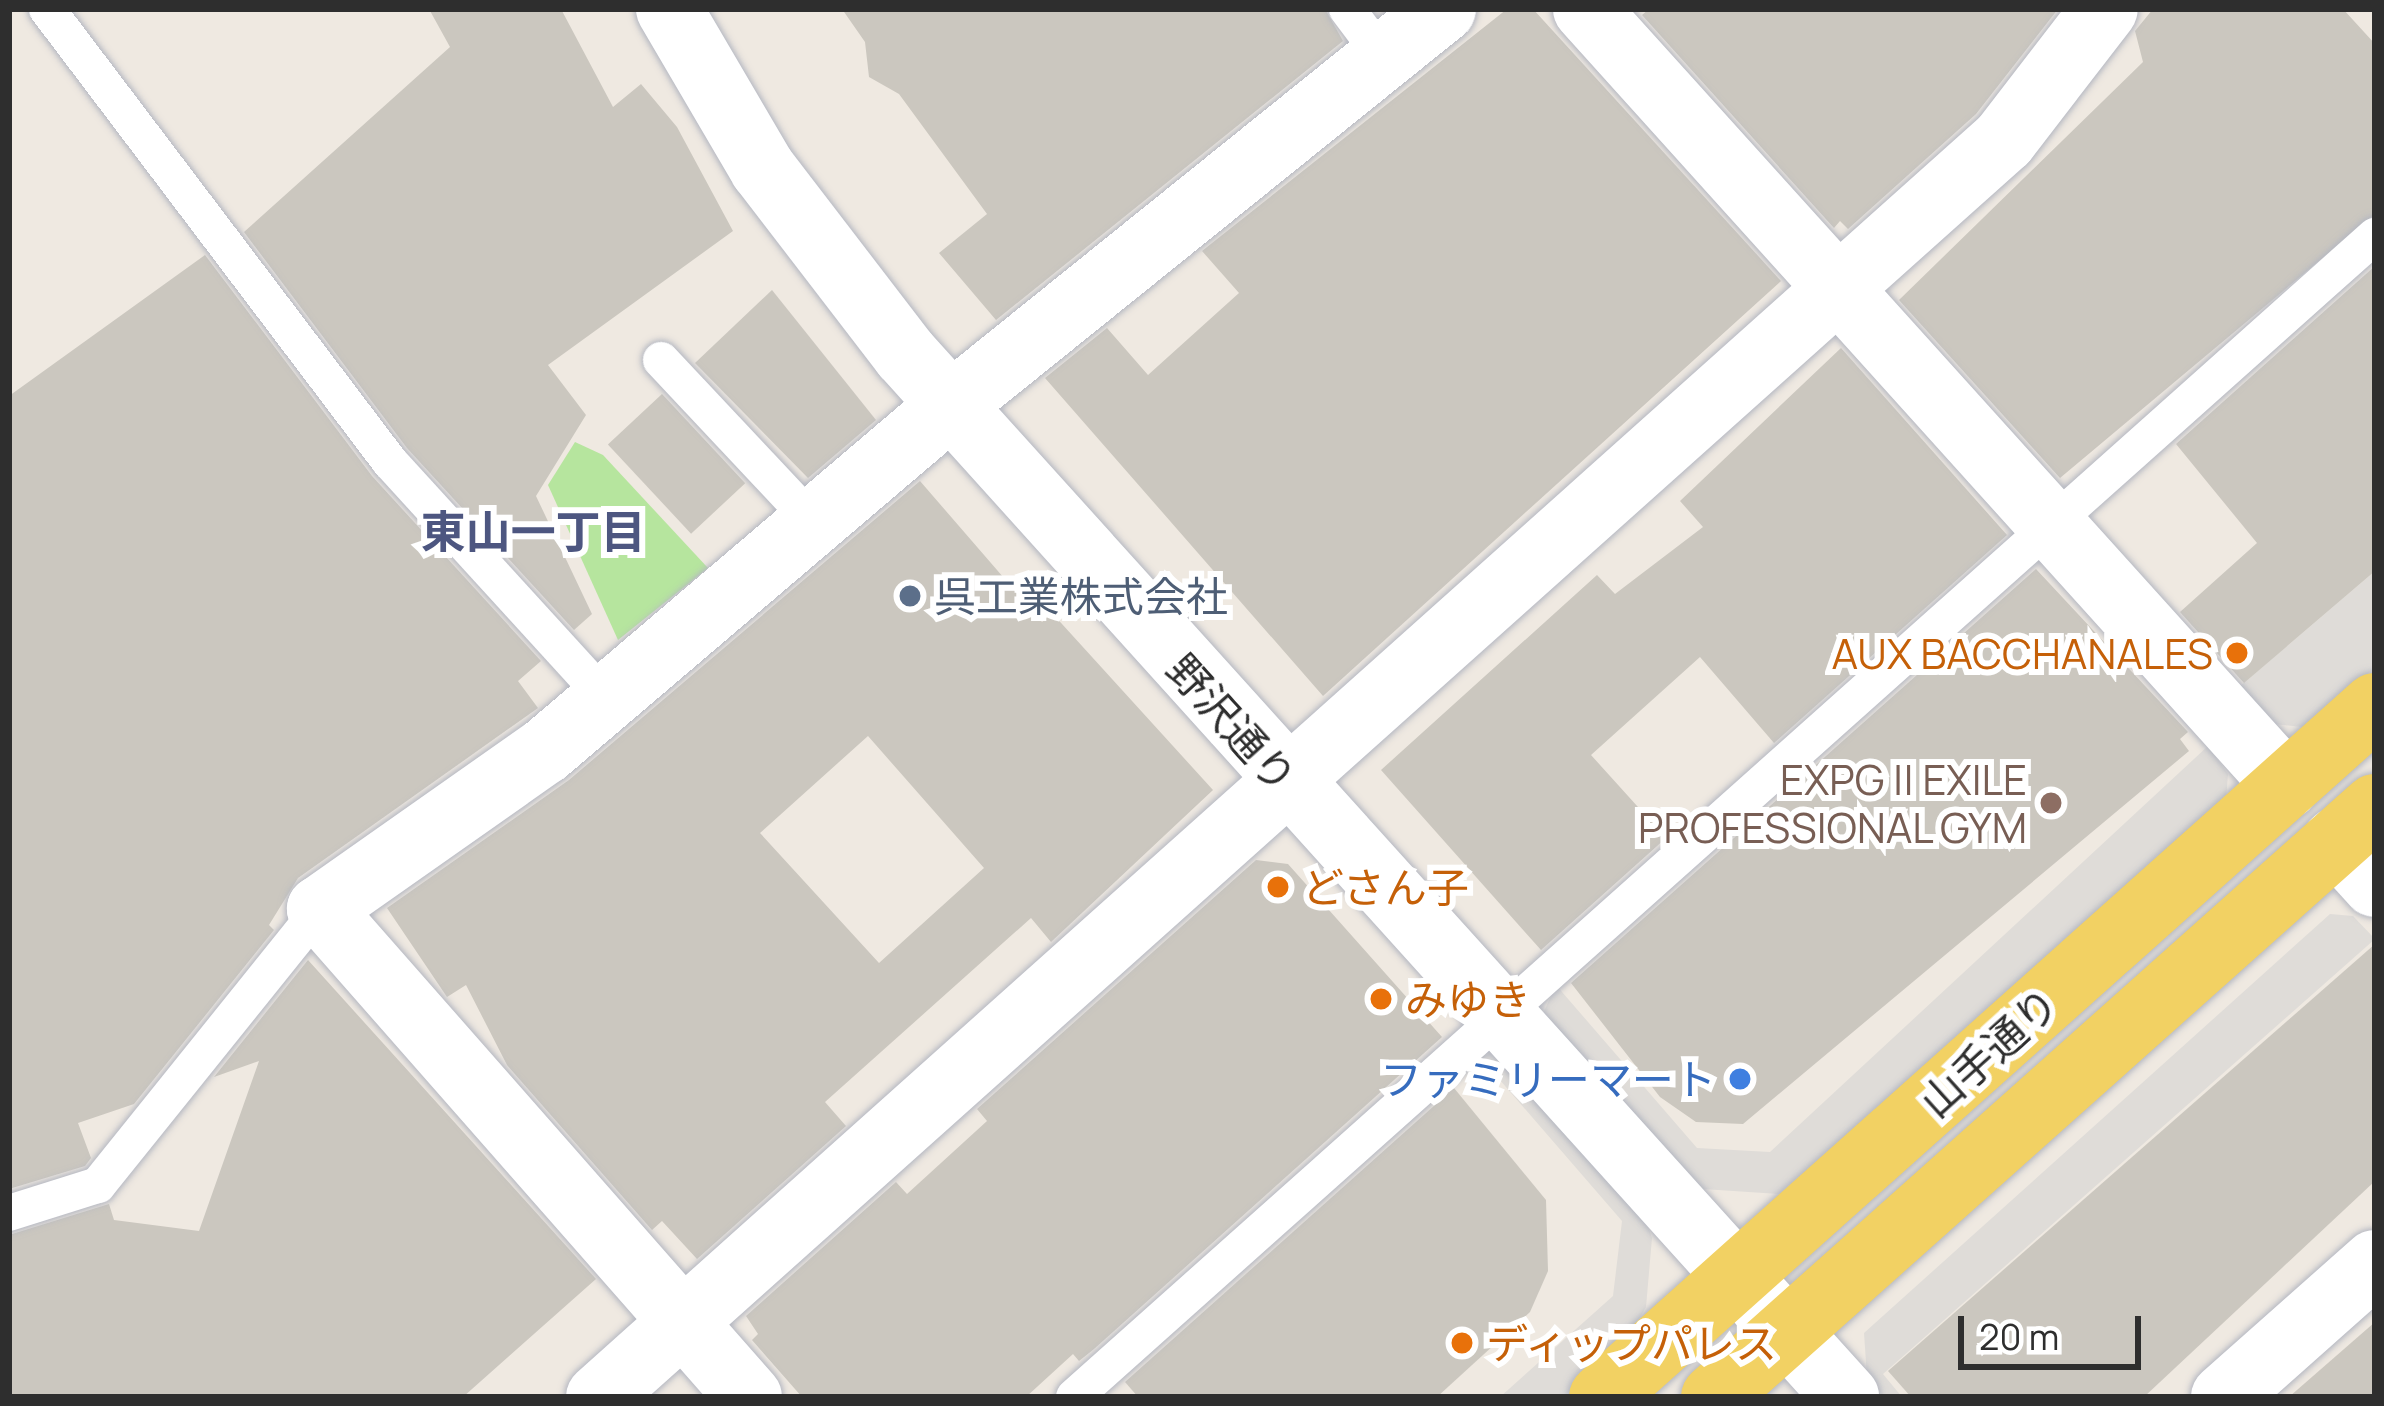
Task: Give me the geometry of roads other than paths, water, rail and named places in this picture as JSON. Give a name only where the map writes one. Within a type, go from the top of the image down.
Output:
[{"type":"main road","name":"山手通り","points":[[1602,1397],[2375,706]]},
{"type":"main road","name":"山手通り","points":[[1714,1397],[2362,844]]},
{"type":"street","name":"野沢通り","points":[[669,9],[763,169],[950,406],[1285,783],[1846,1397]]},
{"type":"street","points":[[748,1397],[320,908],[607,700],[950,406],[1365,33],[1443,9]]},
{"type":"street","points":[[1586,9],[2045,525],[2287,786]]},
{"type":"street","points":[[599,1397],[1834,287],[2004,140],[2105,9]]},
{"type":"street","points":[[2224,1397],[2375,1263]]},
{"type":"lane","points":[[47,9],[390,463],[607,700]]},
{"type":"lane","points":[[1074,1397],[2045,525],[2375,236]]},
{"type":"lane","points":[[662,360],[814,523]]},
{"type":"lane","points":[[9,1213],[98,1185],[320,908]]},
{"type":"place","name":"呉工業株式会社","points":[[910,596]]},
{"type":"place","name":"AUX BACCHANALES","points":[[2237,653]]},
{"type":"place","name":"EXPG || EXILE PROFESSIONAL GYM","points":[[2051,803]]},
{"type":"place","name":"どさん子","points":[[1278,887]]},
{"type":"place","name":"みゆき","points":[[1381,999]]},
{"type":"place","name":"ファミリーマート","points":[[1740,1079]]},
{"type":"place","name":"ディップパレス","points":[[1462,1343]]},
{"type":"district","name":"東山一丁目","points":[[533,532]]}]
